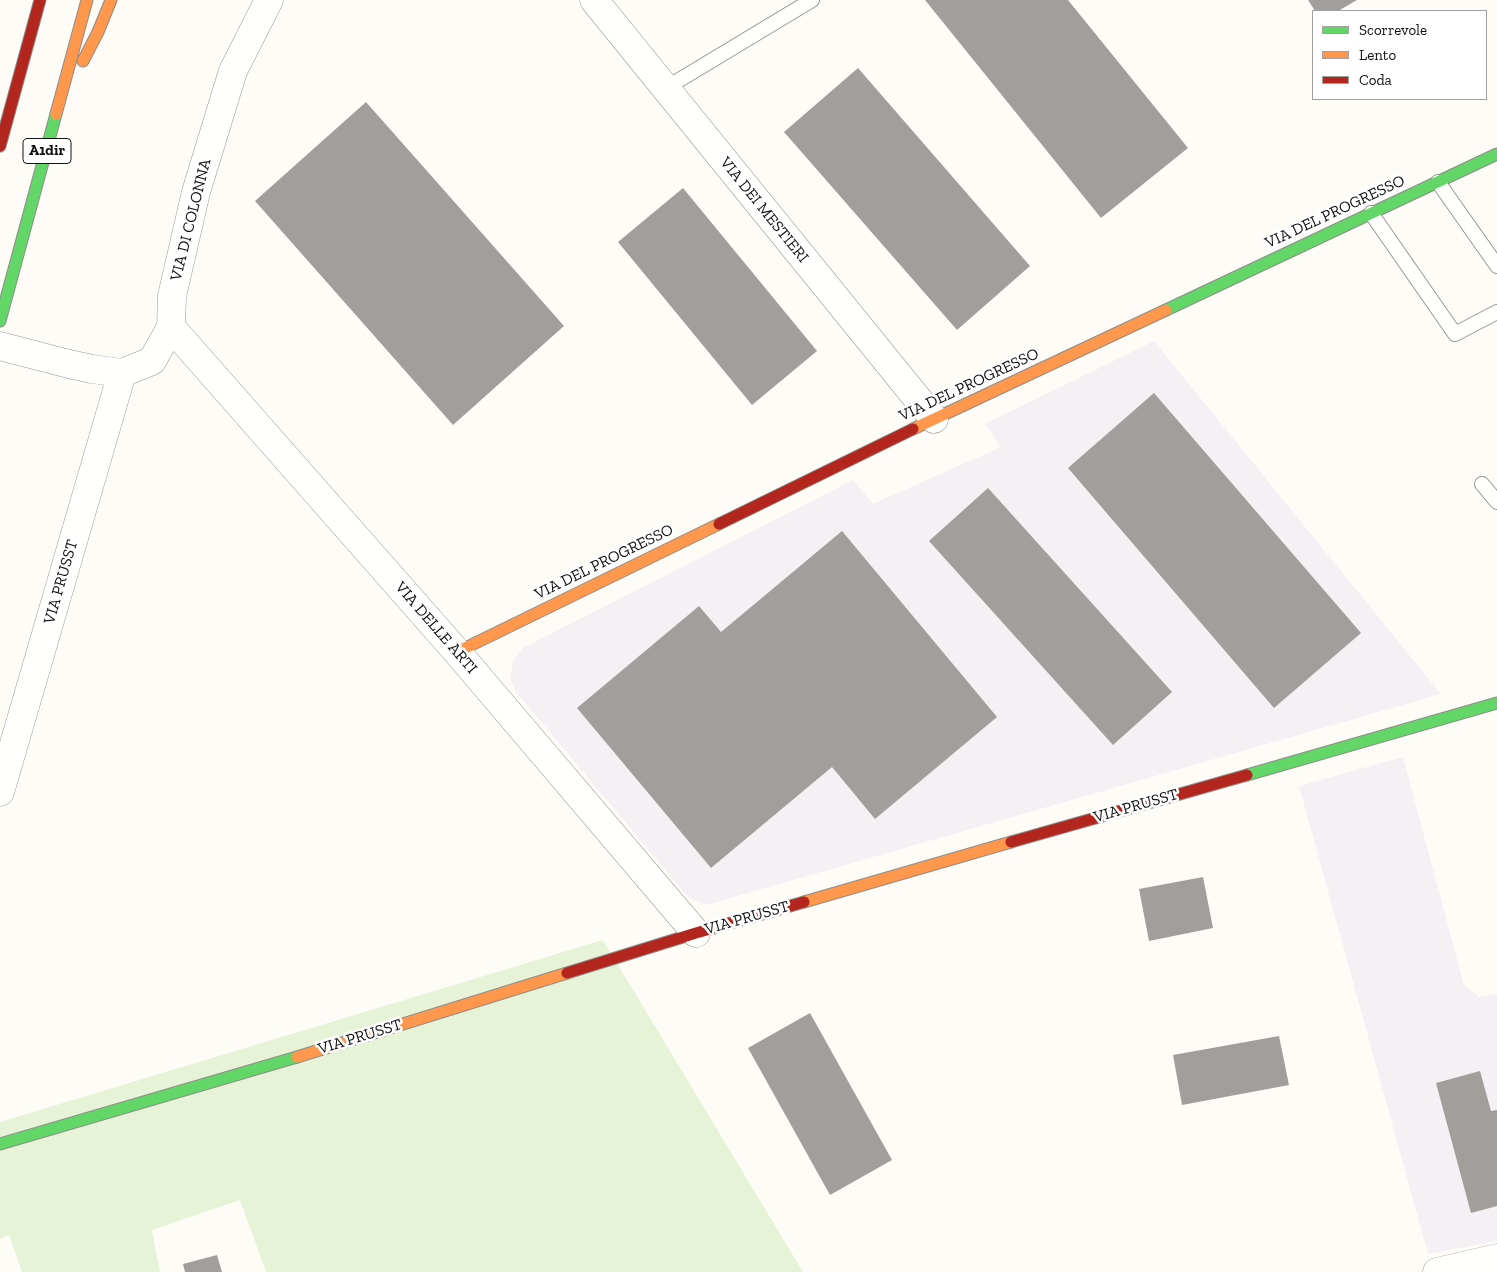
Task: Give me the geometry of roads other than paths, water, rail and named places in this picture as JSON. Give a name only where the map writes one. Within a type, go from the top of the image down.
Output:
[{"type":"main road","name":"A1dir","points":[[0,146],[40,0]]},
{"type":"main road","name":"A1dir","points":[[0,321],[87,0]]},
{"type":"main road","points":[[63,92],[87,53],[112,0]]},
{"type":"main road","points":[[23,16],[24,54]]},
{"type":"main road","name":"VIA DEL PROGRESSO","points":[[457,652],[934,419],[1497,154]]},
{"type":"main road","name":"VIA PRUSST","points":[[0,1144],[350,1041],[696,933],[1497,703]]},
{"type":"street","name":"VIA DI COLONNA","points":[[0,346],[92,369],[122,372],[152,360],[171,327],[172,296],[196,192],[233,71],[269,0]]},
{"type":"street","name":"VIA DEI MESTIERI","points":[[594,0],[934,419]]},
{"type":"street","name":"VIA DELLE ARTI","points":[[171,327],[457,652],[696,933]]},
{"type":"street","name":"VIA PRUSST","points":[[0,792],[122,372]]},
{"type":"street","points":[[1437,1272],[1497,1258]]},
{"type":"lane","points":[[666,88],[812,0]]},
{"type":"lane","points":[[1438,182],[1497,266]]},
{"type":"lane","points":[[1371,213],[1455,334],[1497,312]]},
{"type":"lane","points":[[1482,484],[1497,502]]}]
